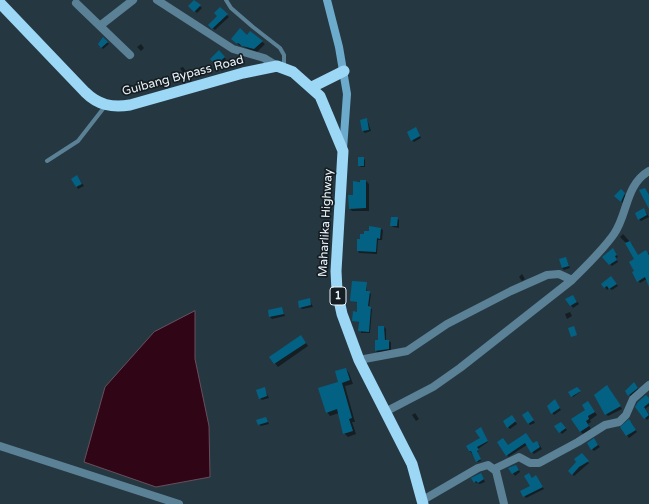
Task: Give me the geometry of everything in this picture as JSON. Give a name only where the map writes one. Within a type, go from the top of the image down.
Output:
[{"type":"highway","points":[[0,3],[85,92],[95,101],[106,105]]},
{"type":"highway","points":[[280,67],[293,72],[312,87],[325,105],[342,151]]},
{"type":"highway","name":"Guibang Bypass Road","points":[[106,105],[117,106],[130,104],[243,73],[280,67]]},
{"type":"highway","points":[[312,87],[344,71]]},
{"type":"highway","name":"Maharlika Highway","points":[[342,151],[336,249],[337,291],[342,314],[359,360],[412,464],[423,502]]},
{"type":"main road","name":"Maharlika Highway","points":[[327,0],[344,71],[347,94],[342,151]]},
{"type":"street","points":[[101,25],[133,0]]},
{"type":"street","points":[[158,0],[233,49],[264,58],[280,67]]},
{"type":"street","points":[[76,2],[130,55]]},
{"type":"street","points":[[385,412],[433,387],[460,368],[572,280],[613,235],[621,222],[627,201],[635,183],[649,171]]},
{"type":"street","points":[[359,360],[407,351],[453,321],[499,297],[547,275],[559,274],[572,280]]},
{"type":"street","points":[[494,469],[519,457],[530,463],[539,463],[578,442],[605,425],[619,422],[626,414],[634,399],[649,385]]},
{"type":"street","points":[[0,446],[179,504]]},
{"type":"street","points":[[423,502],[484,465],[488,465],[494,469],[504,504]]},
{"type":"lane","points":[[226,0],[231,8],[280,48],[284,54],[280,67]]},
{"type":"lane","points":[[48,161],[78,141],[106,105]]},
{"type":"shaded area","points":[[195,311],[195,359],[209,426],[210,477],[156,487],[84,462],[105,387],[154,332]]},
{"type":"building","points":[[194,0],[201,5],[194,12],[188,6]]},
{"type":"building","points":[[220,7],[228,14],[212,29],[208,25],[217,16],[214,13]]},
{"type":"building","points":[[240,28],[247,35],[250,31],[263,41],[254,49],[242,46],[238,43],[237,44],[231,39]]},
{"type":"building","points":[[103,37],[108,42],[101,48],[98,44]]},
{"type":"building","points":[[219,50],[225,57],[216,65],[210,59]]},
{"type":"building","points":[[367,118],[369,130],[362,131],[360,120]]},
{"type":"building","points":[[416,127],[420,136],[411,141],[407,132]]},
{"type":"building","points":[[358,157],[364,157],[364,166],[358,166]]},
{"type":"building","points":[[77,175],[82,184],[76,187],[71,179]]},
{"type":"building","points":[[360,180],[366,180],[366,208],[349,209],[348,195],[353,195],[353,181],[360,182]]},
{"type":"building","points":[[645,188],[649,195],[649,209],[639,190]]},
{"type":"building","points":[[621,189],[625,193],[621,202],[614,196]]},
{"type":"building","points":[[644,208],[647,215],[638,220],[635,213]]},
{"type":"building","points":[[391,217],[398,217],[397,226],[390,226]]},
{"type":"building","points":[[369,226],[381,228],[380,239],[377,238],[376,252],[357,251],[357,239],[360,239],[360,234],[364,234],[364,231],[369,231]]},
{"type":"building","points":[[630,241],[638,255],[646,250],[649,255],[649,287],[645,277],[637,282],[632,272],[634,271],[629,262],[634,259],[625,243]]},
{"type":"building","points":[[613,248],[617,255],[615,256],[617,260],[609,265],[602,257]]},
{"type":"building","points":[[566,257],[569,266],[562,268],[559,259]]},
{"type":"building","points":[[611,276],[617,284],[609,289],[607,286],[604,288],[601,284]]},
{"type":"building","points":[[352,281],[367,282],[366,291],[370,291],[368,306],[371,307],[369,332],[358,331],[359,322],[352,321],[353,311],[357,312],[357,302],[350,301]]},
{"type":"building","points":[[573,295],[577,302],[570,306],[565,299]]},
{"type":"building","points":[[310,298],[311,305],[299,308],[298,301]]},
{"type":"building","points":[[282,307],[284,314],[269,317],[268,310]]},
{"type":"building","points":[[378,326],[384,326],[385,340],[389,340],[389,349],[375,351],[375,340],[378,340]]},
{"type":"building","points":[[574,326],[577,335],[571,337],[568,328]]},
{"type":"building","points":[[301,335],[306,343],[274,364],[269,357]]},
{"type":"building","points":[[346,368],[350,380],[342,383],[352,418],[349,419],[353,431],[343,434],[337,409],[326,413],[318,388],[338,382],[335,371]]},
{"type":"building","points":[[634,382],[638,388],[628,396],[625,391]]},
{"type":"building","points":[[607,385],[621,406],[605,415],[594,395]]},
{"type":"building","points":[[265,387],[267,396],[259,399],[256,390]]},
{"type":"building","points":[[577,387],[581,391],[571,397],[568,392]]},
{"type":"building","points":[[646,395],[649,398],[649,403],[644,407],[649,415],[644,419],[635,407]]},
{"type":"building","points":[[555,399],[560,408],[551,414],[547,406]]},
{"type":"building","points":[[588,401],[595,412],[588,416],[589,419],[586,421],[589,426],[580,432],[571,419],[585,410],[582,405]]},
{"type":"building","points":[[528,411],[534,420],[528,424],[522,415]]},
{"type":"building","points":[[512,415],[516,421],[507,428],[503,421]]},
{"type":"building","points":[[266,417],[268,422],[258,425],[256,420]]},
{"type":"building","points":[[629,419],[636,430],[626,436],[620,427]]},
{"type":"building","points":[[561,422],[566,428],[559,433],[554,426]]},
{"type":"building","points":[[481,427],[488,441],[477,447],[479,450],[477,451],[481,459],[476,462],[471,451],[469,451],[466,446],[480,438],[475,431]]},
{"type":"building","points":[[526,433],[533,443],[537,441],[540,447],[531,453],[525,443],[506,456],[497,442],[503,438],[508,445]]},
{"type":"building","points":[[594,438],[598,445],[591,450],[587,443]]},
{"type":"building","points":[[582,453],[589,461],[579,467],[572,475],[568,471],[576,462],[574,459]]},
{"type":"building","points":[[516,465],[519,470],[512,474],[508,468]]},
{"type":"building","points":[[481,473],[484,479],[478,483],[476,481],[474,483],[471,478]]},
{"type":"building","points":[[529,473],[532,478],[536,475],[543,487],[523,497],[520,491],[530,486],[524,476]]}]
